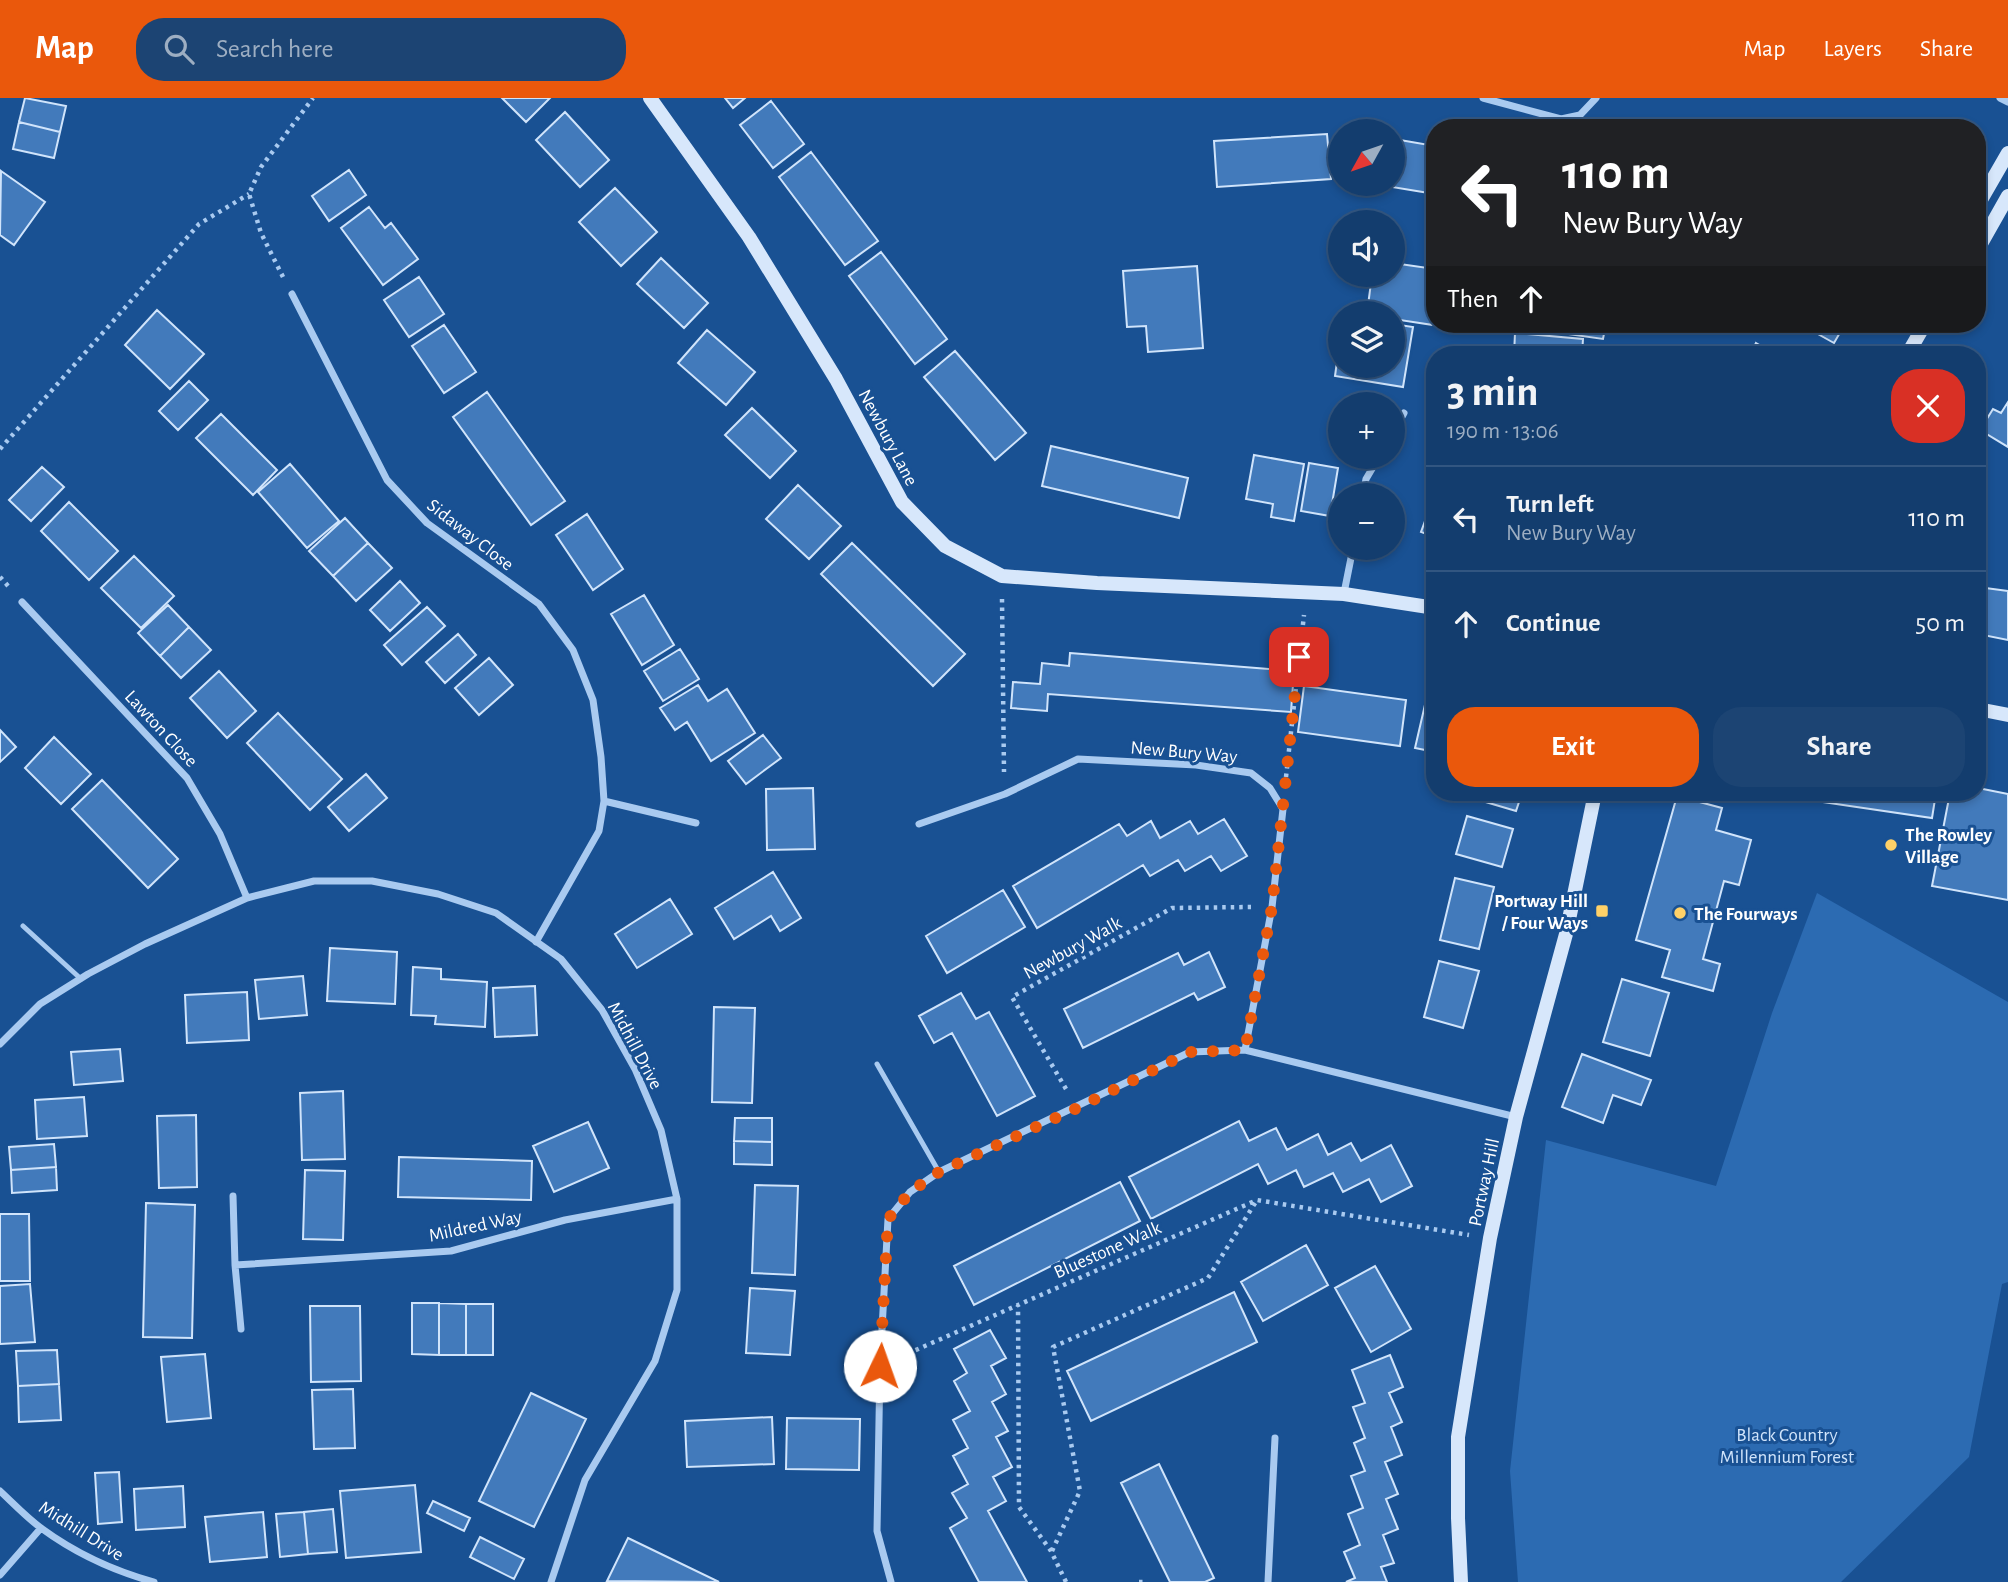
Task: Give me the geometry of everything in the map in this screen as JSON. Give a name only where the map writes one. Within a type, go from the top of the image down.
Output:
[{"type":"street","name":"Newbury Lane","points":[[650,98],[750,237],[836,379],[902,502],[945,546],[1002,576],[1344,594],[1426,607]]},
{"type":"street","points":[[1483,98],[1561,119],[1580,115],[1596,98]]},
{"type":"street","points":[[2000,98],[2008,102]]},
{"type":"street","points":[[1986,191],[2008,153]]},
{"type":"street","points":[[1986,235],[2008,196]]},
{"type":"street","name":"Sidaway Close","points":[[292,294],[387,480],[427,523],[539,604],[573,650],[593,700],[604,801],[598,831],[536,942]]},
{"type":"street","points":[[1344,594],[1351,560]]},
{"type":"street","name":"Lawton Close","points":[[22,602],[187,778],[220,834],[247,898]]},
{"type":"street","points":[[1986,711],[2008,715]]},
{"type":"street","name":"New Bury Way","points":[[919,824],[1005,794],[1078,759],[1196,765],[1251,773],[1270,788],[1283,809]]},
{"type":"street","points":[[604,801],[696,823]]},
{"type":"street","name":"Portway Hill","points":[[1461,1582],[1458,1437],[1490,1238],[1516,1116],[1566,934],[1594,801]]},
{"type":"street","points":[[1245,1050],[1272,907],[1283,809]]},
{"type":"street","name":"Midhill Drive","points":[[0,1044],[40,1004],[145,944],[247,898],[314,881],[372,881],[438,894],[496,913],[561,959],[602,1010],[635,1069],[661,1130],[677,1199],[677,1290],[655,1361],[585,1480],[551,1582]]},
{"type":"street","points":[[891,1582],[877,1531],[880,1366],[888,1219],[910,1192],[939,1172],[1190,1052],[1245,1050],[1516,1116]]},
{"type":"street","points":[[233,1196],[235,1265],[241,1329]]},
{"type":"street","name":"Mildred Way","points":[[235,1265],[451,1251],[565,1220],[677,1199]]},
{"type":"street","points":[[1268,1582],[1275,1438]]},
{"type":"street","name":"Midhill Drive","points":[[0,1491],[41,1528],[119,1573],[154,1582]]},
{"type":"street","points":[[0,1575],[41,1528]]},
{"type":"lane","points":[[23,926],[81,979]]},
{"type":"lane","points":[[877,1064],[939,1172]]},
{"type":"path","points":[[0,449],[199,224],[249,194],[261,167],[313,98]]},
{"type":"path","points":[[249,194],[261,233],[292,294]]},
{"type":"path","points":[[1002,576],[1005,794]]},
{"type":"path","points":[[1283,809],[1306,593]]},
{"type":"path","name":"Newbury Walk","points":[[1077,1108],[1012,997],[1172,908],[1272,907]]},
{"type":"path","points":[[1051,1551],[1080,1491],[1053,1347],[1208,1278],[1257,1200],[1490,1238]]},
{"type":"path","name":"Bluestone Walk","points":[[880,1366],[1257,1200]]},
{"type":"path","points":[[1018,1306],[1020,1507],[1051,1551],[1066,1582]]},
{"type":"green space","name":"Black Country Millennium Forest","points":[[1817,893],[2008,1002],[2008,1282],[2002,1284],[1969,1457],[1841,1582],[1518,1582],[1510,1471],[1546,1140],[1716,1186],[1772,1013]]},
{"type":"building","points":[[25,98],[66,106],[60,132],[19,122]]},
{"type":"building","points":[[502,98],[550,98],[526,122]]},
{"type":"building","points":[[725,98],[745,98],[733,108]]},
{"type":"building","points":[[771,101],[804,144],[773,168],[740,125]]},
{"type":"building","points":[[565,112],[609,160],[580,187],[536,140]]},
{"type":"building","points":[[19,122],[60,132],[54,158],[13,149]]},
{"type":"building","points":[[1327,134],[1328,179],[1217,187],[1214,141]]},
{"type":"building","points":[[1405,141],[1426,144],[1426,193],[1405,189]]},
{"type":"building","points":[[811,152],[878,241],[845,265],[779,177]]},
{"type":"building","points":[[349,170],[366,195],[329,221],[312,196]]},
{"type":"building","points":[[1,171],[45,202],[14,245],[0,235]]},
{"type":"building","points":[[615,188],[657,232],[621,266],[579,222]]},
{"type":"building","points":[[369,207],[385,228],[391,223],[418,259],[383,285],[341,228]]},
{"type":"building","points":[[881,252],[947,339],[915,364],[849,276]]},
{"type":"building","points":[[661,258],[708,303],[684,328],[637,284]]},
{"type":"building","points":[[1405,265],[1426,268],[1426,324],[1405,321],[1405,301],[1369,301],[1370,287],[1405,287]]},
{"type":"building","points":[[1197,266],[1203,348],[1148,352],[1146,326],[1127,327],[1123,271]]},
{"type":"building","points":[[419,277],[444,314],[409,337],[384,300]]},
{"type":"building","points":[[157,310],[204,354],[170,389],[125,345]]},
{"type":"building","points":[[444,325],[476,372],[444,393],[412,346]]},
{"type":"building","points":[[1405,326],[1413,327],[1405,375]]},
{"type":"building","points":[[707,330],[755,372],[726,405],[678,363]]},
{"type":"building","points":[[1515,333],[1583,339],[1583,346],[1514,346]]},
{"type":"building","points":[[1560,333],[1604,333],[1603,339]]},
{"type":"building","points":[[1816,333],[1840,333],[1834,343]]},
{"type":"building","points":[[955,351],[1026,433],[995,460],[924,377]]},
{"type":"building","points":[[1347,378],[1404,378],[1403,387]]},
{"type":"building","points":[[189,381],[208,400],[178,430],[159,411]]},
{"type":"building","points":[[487,392],[565,501],[531,525],[453,417]]},
{"type":"building","points":[[2008,402],[2008,447],[1986,434],[1986,420],[1993,409],[2001,413]]},
{"type":"building","points":[[752,408],[796,451],[770,478],[725,435]]},
{"type":"building","points":[[221,414],[277,470],[253,495],[196,438]]},
{"type":"building","points":[[1051,446],[1188,478],[1179,518],[1042,486]]},
{"type":"building","points":[[1254,455],[1304,464],[1294,521],[1271,517],[1273,504],[1246,499]]},
{"type":"building","points":[[1309,463],[1338,469],[1336,483],[1328,483],[1328,516],[1301,511]]},
{"type":"building","points":[[290,464],[339,521],[307,548],[258,492]]},
{"type":"building","points":[[42,467],[64,487],[31,521],[9,500]]},
{"type":"building","points":[[798,485],[841,526],[809,559],[766,519]]},
{"type":"building","points":[[69,502],[118,551],[89,580],[41,531]]},
{"type":"building","points":[[587,514],[623,569],[593,590],[556,535]]},
{"type":"building","points":[[345,518],[368,543],[333,576],[309,551]]},
{"type":"building","points":[[1426,518],[1426,534],[1421,532]]},
{"type":"building","points":[[368,543],[392,568],[356,601],[333,576]]},
{"type":"building","points":[[852,543],[965,654],[933,686],[821,574]]},
{"type":"building","points":[[134,556],[174,596],[141,628],[101,588]]},
{"type":"building","points":[[400,581],[420,603],[390,631],[370,610]]},
{"type":"building","points":[[1986,588],[2008,591],[2008,640],[1986,636]]},
{"type":"building","points":[[644,595],[674,645],[642,665],[611,614]]},
{"type":"building","points":[[168,605],[189,627],[160,656],[138,633]]},
{"type":"building","points":[[427,607],[445,626],[402,665],[384,645]]},
{"type":"building","points":[[189,627],[211,650],[181,678],[160,656]]},
{"type":"building","points":[[458,634],[476,655],[445,683],[426,662]]},
{"type":"building","points":[[680,649],[699,679],[663,701],[644,671]]},
{"type":"building","points":[[1070,653],[1294,671],[1291,712],[1048,694],[1047,711],[1011,708],[1013,682],[1040,684],[1042,663],[1069,666]]},
{"type":"building","points":[[489,658],[513,685],[479,715],[455,688]]},
{"type":"building","points":[[219,671],[256,711],[227,738],[190,698]]},
{"type":"building","points":[[698,685],[708,701],[727,689],[755,733],[711,761],[687,722],[675,730],[660,708]]},
{"type":"building","points":[[1304,686],[1406,700],[1400,746],[1298,732]]},
{"type":"building","points":[[1426,700],[1426,750],[1415,748]]},
{"type":"building","points":[[278,713],[342,779],[310,810],[247,743]]},
{"type":"building","points":[[0,730],[16,747],[0,762]]},
{"type":"building","points":[[763,735],[781,758],[746,784],[728,761]]},
{"type":"building","points":[[54,737],[91,774],[61,804],[25,768]]},
{"type":"building","points":[[366,774],[387,798],[349,831],[328,807]]},
{"type":"building","points":[[102,780],[178,859],[148,888],[72,809]]},
{"type":"building","points":[[813,788],[815,849],[767,850],[766,789]]},
{"type":"building","points":[[1986,790],[2008,794],[2008,900],[1932,886],[1948,801],[1986,801]]},
{"type":"building","points":[[1482,801],[1519,801],[1516,811]]},
{"type":"building","name":"The Fourways","points":[[1676,801],[1696,801],[1722,808],[1716,830],[1751,840],[1739,885],[1724,881],[1703,959],[1720,964],[1713,991],[1662,977],[1670,950],[1636,940]]},
{"type":"building","points":[[1816,801],[1935,801],[1932,818]]},
{"type":"building","points":[[1467,816],[1513,829],[1502,867],[1456,854]]},
{"type":"building","points":[[1224,819],[1247,856],[1221,871],[1211,856],[1185,871],[1178,860],[1150,876],[1143,865],[1037,928],[1013,886],[1119,824],[1127,836],[1151,821],[1160,838],[1190,821],[1198,834]]},
{"type":"building","points":[[773,872],[801,918],[780,931],[771,916],[734,939],[715,908]]},
{"type":"building","points":[[1455,878],[1494,887],[1479,949],[1440,940]]},
{"type":"building","points":[[1003,890],[1025,927],[947,973],[926,936]]},
{"type":"building","points":[[670,899],[692,934],[637,968],[615,934]]},
{"type":"building","points":[[330,948],[397,952],[395,1004],[327,1001]]},
{"type":"building","points":[[1209,952],[1225,987],[1198,1000],[1194,993],[1083,1048],[1064,1009],[1178,953],[1184,965]]},
{"type":"building","points":[[1439,961],[1479,971],[1463,1028],[1424,1017]]},
{"type":"building","points":[[413,967],[441,969],[441,979],[487,982],[485,1027],[435,1024],[436,1016],[411,1015]]},
{"type":"building","points":[[303,976],[307,1015],[259,1019],[255,980]]},
{"type":"building","points":[[1622,979],[1669,993],[1650,1056],[1603,1042]]},
{"type":"building","points":[[535,986],[537,1035],[495,1037],[493,988]]},
{"type":"building","points":[[247,992],[249,1040],[187,1043],[185,995]]},
{"type":"building","points":[[961,993],[976,1019],[989,1012],[1035,1096],[997,1116],[952,1033],[934,1043],[919,1016]]},
{"type":"building","points":[[714,1007],[755,1008],[752,1103],[712,1102]]},
{"type":"building","points":[[120,1049],[123,1081],[74,1085],[71,1052]]},
{"type":"building","points":[[1582,1054],[1651,1080],[1641,1105],[1613,1095],[1603,1123],[1562,1107]]},
{"type":"building","points":[[343,1091],[345,1159],[302,1160],[300,1093]]},
{"type":"building","points":[[84,1097],[87,1136],[37,1139],[35,1100]]},
{"type":"building","points":[[196,1115],[197,1187],[159,1188],[157,1116]]},
{"type":"building","points":[[735,1118],[772,1118],[772,1142],[734,1141]]},
{"type":"building","points":[[1239,1121],[1249,1141],[1276,1128],[1287,1150],[1318,1134],[1328,1155],[1351,1143],[1361,1161],[1391,1145],[1412,1186],[1381,1202],[1369,1179],[1343,1192],[1333,1173],[1304,1187],[1296,1170],[1268,1184],[1258,1164],[1151,1219],[1129,1177]]},
{"type":"building","points":[[588,1122],[609,1168],[554,1192],[533,1146]]},
{"type":"building","points":[[734,1141],[772,1142],[772,1165],[734,1164]]},
{"type":"building","points":[[54,1144],[56,1167],[11,1170],[9,1147]]},
{"type":"building","points":[[399,1157],[532,1161],[531,1200],[398,1197]]},
{"type":"building","points":[[56,1167],[57,1190],[12,1193],[11,1170]]},
{"type":"building","points":[[305,1170],[345,1171],[343,1240],[303,1239]]},
{"type":"building","points":[[1120,1182],[1140,1221],[974,1305],[954,1266]]},
{"type":"building","points":[[755,1185],[798,1186],[795,1275],[752,1273]]},
{"type":"building","points":[[146,1203],[195,1205],[192,1338],[143,1337]]},
{"type":"building","points":[[0,1214],[29,1214],[30,1281],[0,1281]]},
{"type":"building","points":[[1306,1245],[1328,1285],[1263,1321],[1241,1282]]},
{"type":"building","points":[[1375,1266],[1411,1329],[1371,1352],[1335,1288]]},
{"type":"building","points":[[30,1284],[35,1342],[0,1344],[0,1286]]},
{"type":"building","points":[[750,1288],[795,1291],[790,1355],[746,1353]]},
{"type":"building","points":[[1234,1292],[1257,1342],[1091,1421],[1067,1371]]},
{"type":"building","points":[[412,1303],[439,1303],[439,1355],[412,1354]]},
{"type":"building","points":[[439,1303],[466,1304],[466,1355],[439,1355]]},
{"type":"building","points":[[466,1304],[493,1304],[493,1355],[466,1355]]},
{"type":"building","points":[[310,1306],[360,1306],[361,1381],[311,1382]]},
{"type":"building","points":[[990,1330],[1006,1358],[991,1366],[1006,1394],[992,1402],[1008,1431],[996,1437],[1012,1467],[993,1477],[1006,1501],[988,1511],[1027,1582],[979,1582],[950,1528],[967,1518],[952,1493],[968,1484],[953,1456],[968,1448],[953,1420],[970,1411],[954,1381],[967,1373],[954,1349]]},
{"type":"building","points":[[57,1350],[59,1384],[18,1386],[16,1351]]},
{"type":"building","points":[[205,1354],[211,1418],[167,1422],[161,1357]]},
{"type":"building","points":[[1390,1355],[1403,1387],[1389,1393],[1402,1422],[1391,1427],[1402,1455],[1385,1462],[1398,1494],[1386,1499],[1398,1529],[1383,1535],[1394,1563],[1381,1567],[1387,1582],[1346,1582],[1355,1578],[1344,1552],[1360,1545],[1348,1514],[1363,1508],[1351,1476],[1365,1471],[1354,1443],[1365,1438],[1353,1407],[1365,1403],[1352,1370]]},
{"type":"building","points":[[59,1384],[61,1420],[19,1422],[18,1386]]},
{"type":"building","points":[[353,1389],[355,1448],[314,1449],[312,1390]]},
{"type":"building","points":[[531,1393],[586,1419],[534,1527],[479,1501]]},
{"type":"building","points":[[772,1417],[774,1464],[687,1467],[685,1421]]},
{"type":"building","points":[[787,1418],[860,1419],[859,1470],[786,1469]]},
{"type":"building","points":[[1159,1464],[1214,1578],[1205,1582],[1170,1582],[1121,1483]]},
{"type":"building","points":[[119,1472],[122,1522],[98,1524],[95,1473]]},
{"type":"building","points":[[415,1485],[421,1552],[346,1558],[340,1491]]},
{"type":"building","points":[[183,1486],[185,1527],[136,1530],[134,1489]]},
{"type":"building","points":[[433,1501],[470,1518],[464,1531],[427,1513]]},
{"type":"building","points":[[333,1509],[337,1552],[308,1554],[304,1512]]},
{"type":"building","points":[[263,1512],[267,1557],[210,1562],[205,1517]]},
{"type":"building","points":[[304,1512],[308,1554],[280,1557],[276,1514]]},
{"type":"building","points":[[480,1537],[524,1559],[514,1579],[470,1557]]},
{"type":"building","points":[[628,1538],[719,1582],[607,1581]]},
{"type":"place","name":"The Rowley Village","points":[[1891,845]]},
{"type":"place","name":"Portway Hill / Four Ways","points":[[1602,911]]},
{"type":"place","name":"The Fourways","points":[[1680,913]]},
{"type":"route","points":[[880,1366],[888,1219],[910,1192],[939,1172],[1190,1052],[1245,1050],[1272,907],[1299,657]]}]
